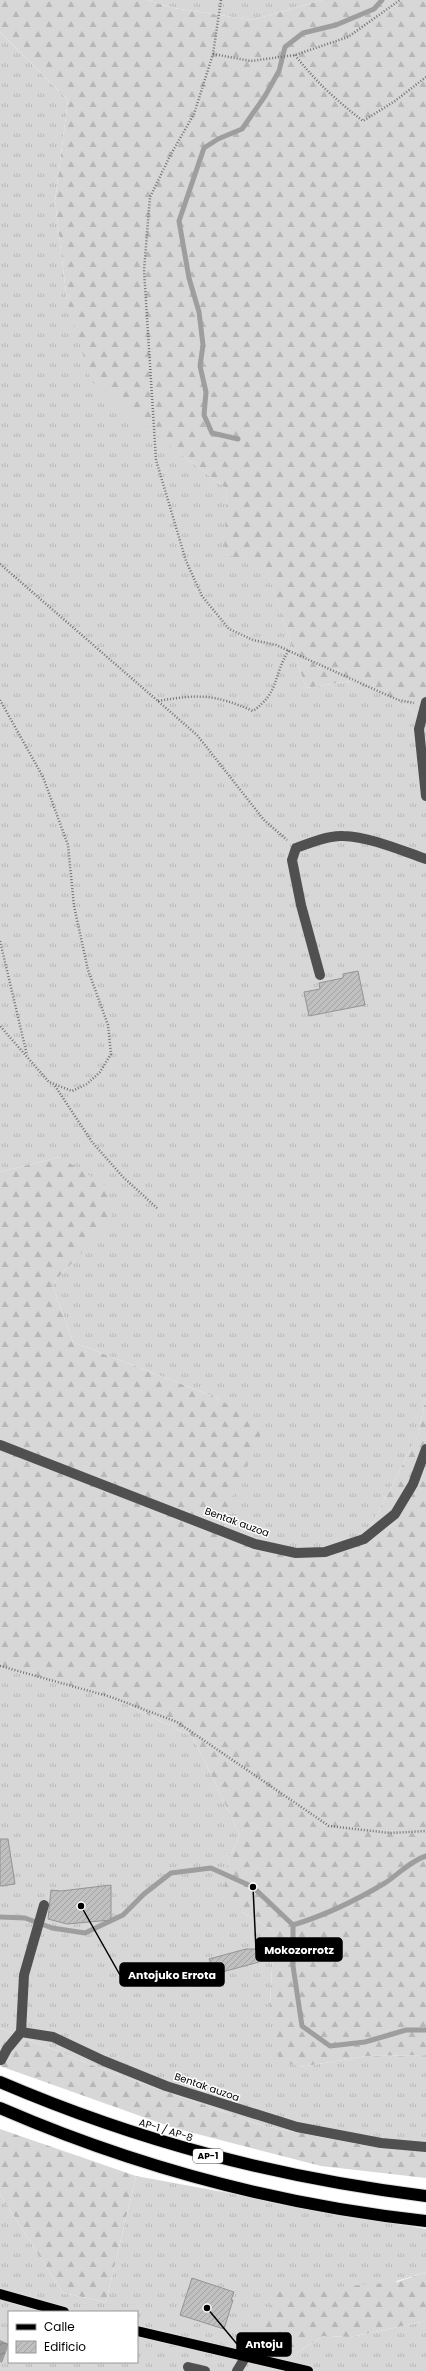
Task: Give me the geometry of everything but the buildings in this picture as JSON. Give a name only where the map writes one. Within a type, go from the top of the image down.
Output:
[{"type":"highway","name":"AP-1 / AP-8","points":[[0,2082],[100,2122],[213,2157],[328,2182],[426,2196]]},
{"type":"highway","name":"AP-1","points":[[0,2108],[91,2145],[206,2180],[264,2195],[322,2207],[426,2221]]},
{"type":"main road","points":[[0,2294],[60,2311]]},
{"type":"main road","points":[[138,2331],[308,2371]]},
{"type":"street","points":[[425,703],[419,729],[426,796]]},
{"type":"street","points":[[320,974],[301,905],[292,860],[296,848],[343,836],[386,845],[426,859]]},
{"type":"street","name":"Bentak auzoa","points":[[0,1444],[255,1544],[296,1553],[324,1552],[364,1539],[395,1514],[413,1484],[426,1449]]},
{"type":"street","points":[[1,2060],[7,2049],[21,2032],[24,1975],[44,1905]]},
{"type":"street","name":"Bentak auzoa","points":[[21,2032],[53,2037],[104,2061],[166,2086],[297,2127],[381,2143],[426,2147]]},
{"type":"street","points":[[237,2371],[246,2356]]},
{"type":"street","points":[[188,2367],[205,2371]]},
{"type":"path","points":[[221,0],[213,54],[194,114],[170,154],[150,197],[144,270],[156,460],[186,561],[202,596],[229,628],[253,640],[276,645],[289,650],[398,700],[425,703]]},
{"type":"path","points":[[213,54],[251,61],[295,56],[348,37],[400,0]]},
{"type":"path","points":[[295,56],[314,79],[363,121],[394,101],[426,77]]},
{"type":"path","points":[[0,564],[197,736],[264,820],[296,848]]},
{"type":"path","points":[[157,701],[196,695],[218,698],[253,711],[273,692],[282,661],[289,650]]},
{"type":"path","points":[[0,700],[43,777],[68,845],[74,906],[86,963],[108,1025],[112,1054],[100,1072],[87,1084],[72,1091],[49,1082],[0,1026]]},
{"type":"path","points":[[0,941],[28,1057]]},
{"type":"path","points":[[55,1085],[92,1142],[123,1177],[158,1208]]},
{"type":"path","points":[[0,1666],[111,1697],[177,1722],[329,1826],[390,1833],[426,1831]]},
{"type":"green space","points":[[0,0],[147,0],[174,8],[252,20],[322,0],[426,0],[426,728],[410,708],[357,680],[306,688],[265,565],[224,554],[227,489],[178,452],[91,381],[67,301],[55,201],[68,100],[0,32]]},
{"type":"green space","points":[[147,0],[322,0],[252,20],[174,8]]},
{"type":"green space","points":[[0,32],[68,100],[55,201],[67,301],[178,452],[227,489],[225,554],[265,564],[306,688],[357,680],[410,708],[426,728],[426,1397],[418,1435],[364,1539],[296,1553],[217,1529],[220,1399],[73,1342],[52,1284],[111,1221],[60,1157],[0,1172]]},
{"type":"green space","points":[[60,1157],[106,1186],[112,1221],[52,1284],[73,1342],[220,1399],[262,1431],[218,1529],[296,1553],[364,1539],[418,1435],[426,1397],[426,2055],[367,2056],[300,2067],[279,2060],[270,2005],[274,1931],[242,1912],[223,1897],[228,1861],[240,1835],[193,1737],[111,1697],[0,1667],[0,1172]]},
{"type":"green space","points":[[0,1667],[111,1697],[193,1737],[240,1835],[228,1861],[242,1912],[274,1931],[270,2005],[300,2067],[367,2056],[426,2055],[426,2151],[369,2146],[264,2126],[94,2066],[0,2028]]},
{"type":"green space","points":[[0,2028],[94,2066],[264,2126],[369,2146],[426,2151],[426,2178],[321,2166],[174,2128],[0,2066]]},
{"type":"green space","points":[[0,2129],[136,2176],[106,2302],[63,2293],[0,2194]]},
{"type":"green space","points":[[136,2176],[426,2229],[426,2272],[397,2281],[293,2355],[323,2336],[351,2337],[426,2321],[426,2371],[0,2371],[0,2194],[63,2293],[106,2302]]},
{"type":"green space","points":[[426,2272],[426,2321],[351,2337],[323,2336],[293,2355],[264,2326],[275,2292],[397,2282]]},
{"type":"water","points":[[0,2340],[8,2344],[8,2347],[2,2363],[0,2362]]},
{"type":"waterway","points":[[238,439],[212,433],[204,415],[206,392],[200,366],[203,345],[199,312],[189,278],[179,221],[204,148],[218,139],[242,129],[265,96],[279,71],[285,47],[303,33],[336,25],[374,9],[382,0]]},
{"type":"waterway","points":[[293,1925],[317,1917],[363,1896],[385,1883],[410,1864],[426,1856]]},
{"type":"waterway","points":[[0,1917],[25,1918],[52,1928],[85,1933],[123,1915],[144,1894],[171,1873],[211,1868],[253,1887],[293,1925],[293,1966],[302,2026],[330,2046],[365,2042],[406,2030],[426,2030]]},
{"type":"place","name":"Mokozorrotz","points":[[253,1887]]},
{"type":"place","name":"Antojuko Errota","points":[[81,1906]]},
{"type":"place","name":"Antoju","points":[[207,2308]]}]
